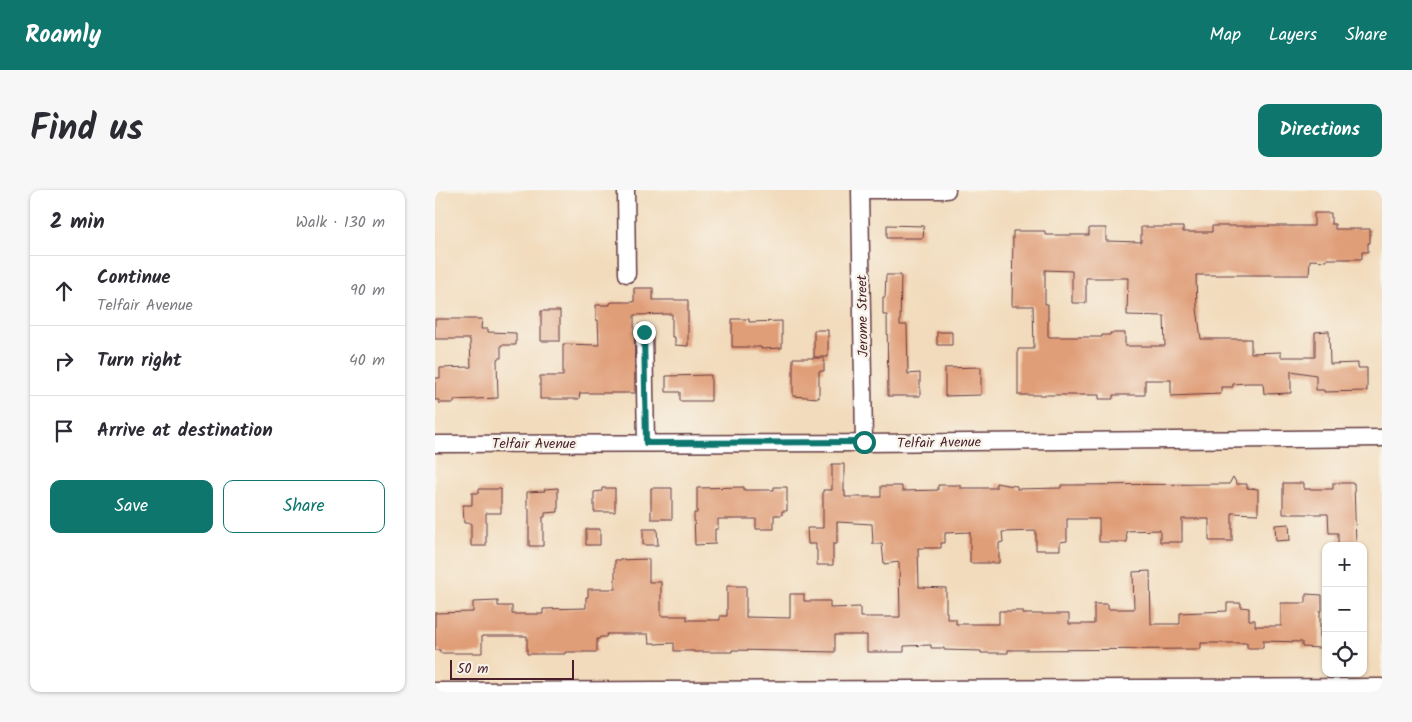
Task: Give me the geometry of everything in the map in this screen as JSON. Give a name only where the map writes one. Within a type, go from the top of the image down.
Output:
[{"type":"street","points":[[626,190],[627,274]]},
{"type":"street","points":[[861,190],[947,190]]},
{"type":"street","name":"Jerome Street","points":[[861,190],[864,442]]},
{"type":"street","points":[[644,332],[646,443]]},
{"type":"street","name":"Telfair Avenue","points":[[435,444],[1382,438]]},
{"type":"street","points":[[435,692],[1382,687]]},
{"type":"building","points":[[1314,213],[1331,213],[1331,224],[1335,224],[1335,229],[1370,229],[1368,252],[1362,252],[1362,259],[1310,260],[1309,275],[1196,275],[1197,308],[1201,339],[1251,339],[1251,353],[1281,352],[1281,357],[1315,357],[1315,332],[1329,331],[1330,364],[1358,363],[1358,368],[1367,368],[1367,391],[1324,392],[1324,390],[1316,390],[1316,375],[1291,371],[1291,393],[1264,394],[1263,383],[1247,383],[1233,384],[1233,387],[1221,387],[1221,394],[1171,396],[1171,380],[1145,380],[1145,395],[1113,395],[1113,399],[1099,399],[1099,395],[1018,395],[1018,349],[1034,349],[1033,306],[1012,306],[1013,231],[1045,231],[1045,235],[1089,235],[1089,228],[1106,228],[1106,241],[1141,242],[1141,227],[1183,227],[1183,232],[1212,232],[1212,226],[1314,226]],"holes":[[[1045,270],[1072,271],[1072,303],[1086,303],[1086,278],[1128,278],[1127,315],[1164,316],[1165,346],[1125,346],[1125,333],[1110,333],[1110,335],[1102,335],[1102,337],[1048,337],[1048,304],[1045,304]]]},
{"type":"building","points":[[887,225],[924,226],[923,238],[887,238]]},
{"type":"building","points":[[886,275],[901,275],[900,325],[907,325],[908,374],[920,373],[920,396],[888,396],[887,315],[883,315]]},
{"type":"building","points":[[634,288],[653,288],[653,300],[688,300],[688,346],[675,345],[675,337],[672,337],[672,314],[634,315],[635,393],[580,393],[579,399],[540,399],[540,376],[563,376],[563,344],[599,345],[596,305],[610,305],[613,302],[634,302]]},
{"type":"building","points":[[541,311],[560,311],[560,341],[541,341]]},
{"type":"building","points":[[435,319],[482,319],[481,329],[488,329],[488,332],[516,333],[516,345],[501,345],[501,358],[497,360],[498,398],[454,400],[454,403],[439,403],[439,400],[435,400],[435,378],[440,378],[440,368],[471,367],[470,339],[435,339]]},
{"type":"building","points":[[732,319],[749,319],[749,322],[782,321],[782,348],[732,347]]},
{"type":"building","points":[[814,330],[828,330],[828,357],[814,357]]},
{"type":"building","points":[[937,332],[952,332],[952,345],[937,345]]},
{"type":"building","points":[[793,358],[824,358],[824,371],[819,371],[819,398],[793,396]]},
{"type":"building","points":[[981,367],[981,395],[945,396],[945,368]]},
{"type":"building","points":[[711,375],[711,401],[680,401],[680,392],[666,392],[666,376]]},
{"type":"building","points":[[832,464],[844,464],[845,497],[881,497],[881,486],[902,486],[902,491],[938,490],[938,485],[960,485],[960,488],[996,488],[996,483],[1017,486],[1017,489],[1061,488],[1061,485],[1229,484],[1233,477],[1237,484],[1247,484],[1247,488],[1258,489],[1258,514],[1232,513],[1232,541],[1209,541],[1209,519],[1182,519],[1182,542],[1160,542],[1160,530],[1126,531],[1127,542],[1099,542],[1099,519],[1067,519],[1067,541],[1060,542],[1060,550],[1036,550],[1036,531],[1002,532],[1003,542],[999,543],[999,563],[970,563],[970,532],[945,533],[945,543],[941,543],[941,548],[918,548],[919,587],[946,588],[947,619],[956,619],[956,624],[999,624],[999,611],[1023,611],[1023,614],[1069,614],[1069,624],[1094,624],[1094,604],[1108,604],[1108,609],[1134,609],[1133,572],[1150,571],[1151,624],[1180,624],[1180,613],[1227,611],[1227,603],[1241,603],[1241,607],[1249,608],[1249,620],[1255,620],[1255,626],[1281,626],[1281,603],[1306,603],[1306,594],[1322,595],[1320,648],[1302,647],[1302,642],[1263,641],[1263,648],[1247,648],[1247,643],[1201,643],[1201,649],[1008,650],[1008,653],[981,653],[981,651],[931,648],[931,645],[904,646],[904,652],[867,652],[867,635],[835,635],[835,652],[732,650],[732,652],[694,652],[674,651],[674,643],[649,643],[648,634],[607,634],[606,637],[597,639],[597,652],[527,654],[527,636],[482,636],[482,653],[440,653],[440,650],[435,650],[435,613],[473,612],[473,602],[498,601],[498,606],[512,606],[512,614],[543,614],[543,609],[586,608],[588,589],[615,589],[615,560],[649,559],[649,582],[661,582],[661,616],[687,616],[687,620],[720,620],[720,616],[727,616],[727,586],[746,586],[746,617],[790,618],[790,594],[804,594],[804,601],[830,601],[830,608],[860,607],[860,617],[900,617],[899,562],[884,564],[882,544],[873,544],[872,524],[837,522],[837,544],[833,544],[833,565],[817,565],[816,544],[808,544],[807,528],[823,528],[823,490],[832,490]]},
{"type":"building","points":[[1283,483],[1304,483],[1304,489],[1333,489],[1333,483],[1354,483],[1356,542],[1338,542],[1338,533],[1329,533],[1328,514],[1283,514]]},
{"type":"building","points":[[744,487],[744,490],[774,490],[774,487],[787,487],[787,511],[782,511],[782,515],[774,515],[774,529],[756,529],[756,519],[718,519],[718,529],[715,529],[715,544],[695,545],[694,513],[697,513],[697,488]]},
{"type":"building","points":[[558,488],[558,512],[545,513],[545,517],[543,517],[543,546],[529,546],[527,492]]},
{"type":"building","points":[[602,488],[615,488],[615,512],[594,512],[594,492],[602,491]]},
{"type":"building","points":[[651,488],[672,488],[672,519],[651,519]]},
{"type":"building","points":[[479,489],[501,489],[501,513],[486,513],[486,546],[471,546],[471,523],[464,523],[463,505],[472,505],[472,493],[479,493]]},
{"type":"building","points":[[1289,524],[1290,540],[1276,541],[1275,525]]},
{"type":"building","points":[[586,529],[600,529],[600,545],[586,545]]},
{"type":"building","points":[[643,529],[657,529],[658,545],[643,545]]},
{"type":"route","points":[[644,332],[646,443],[864,442]]}]
